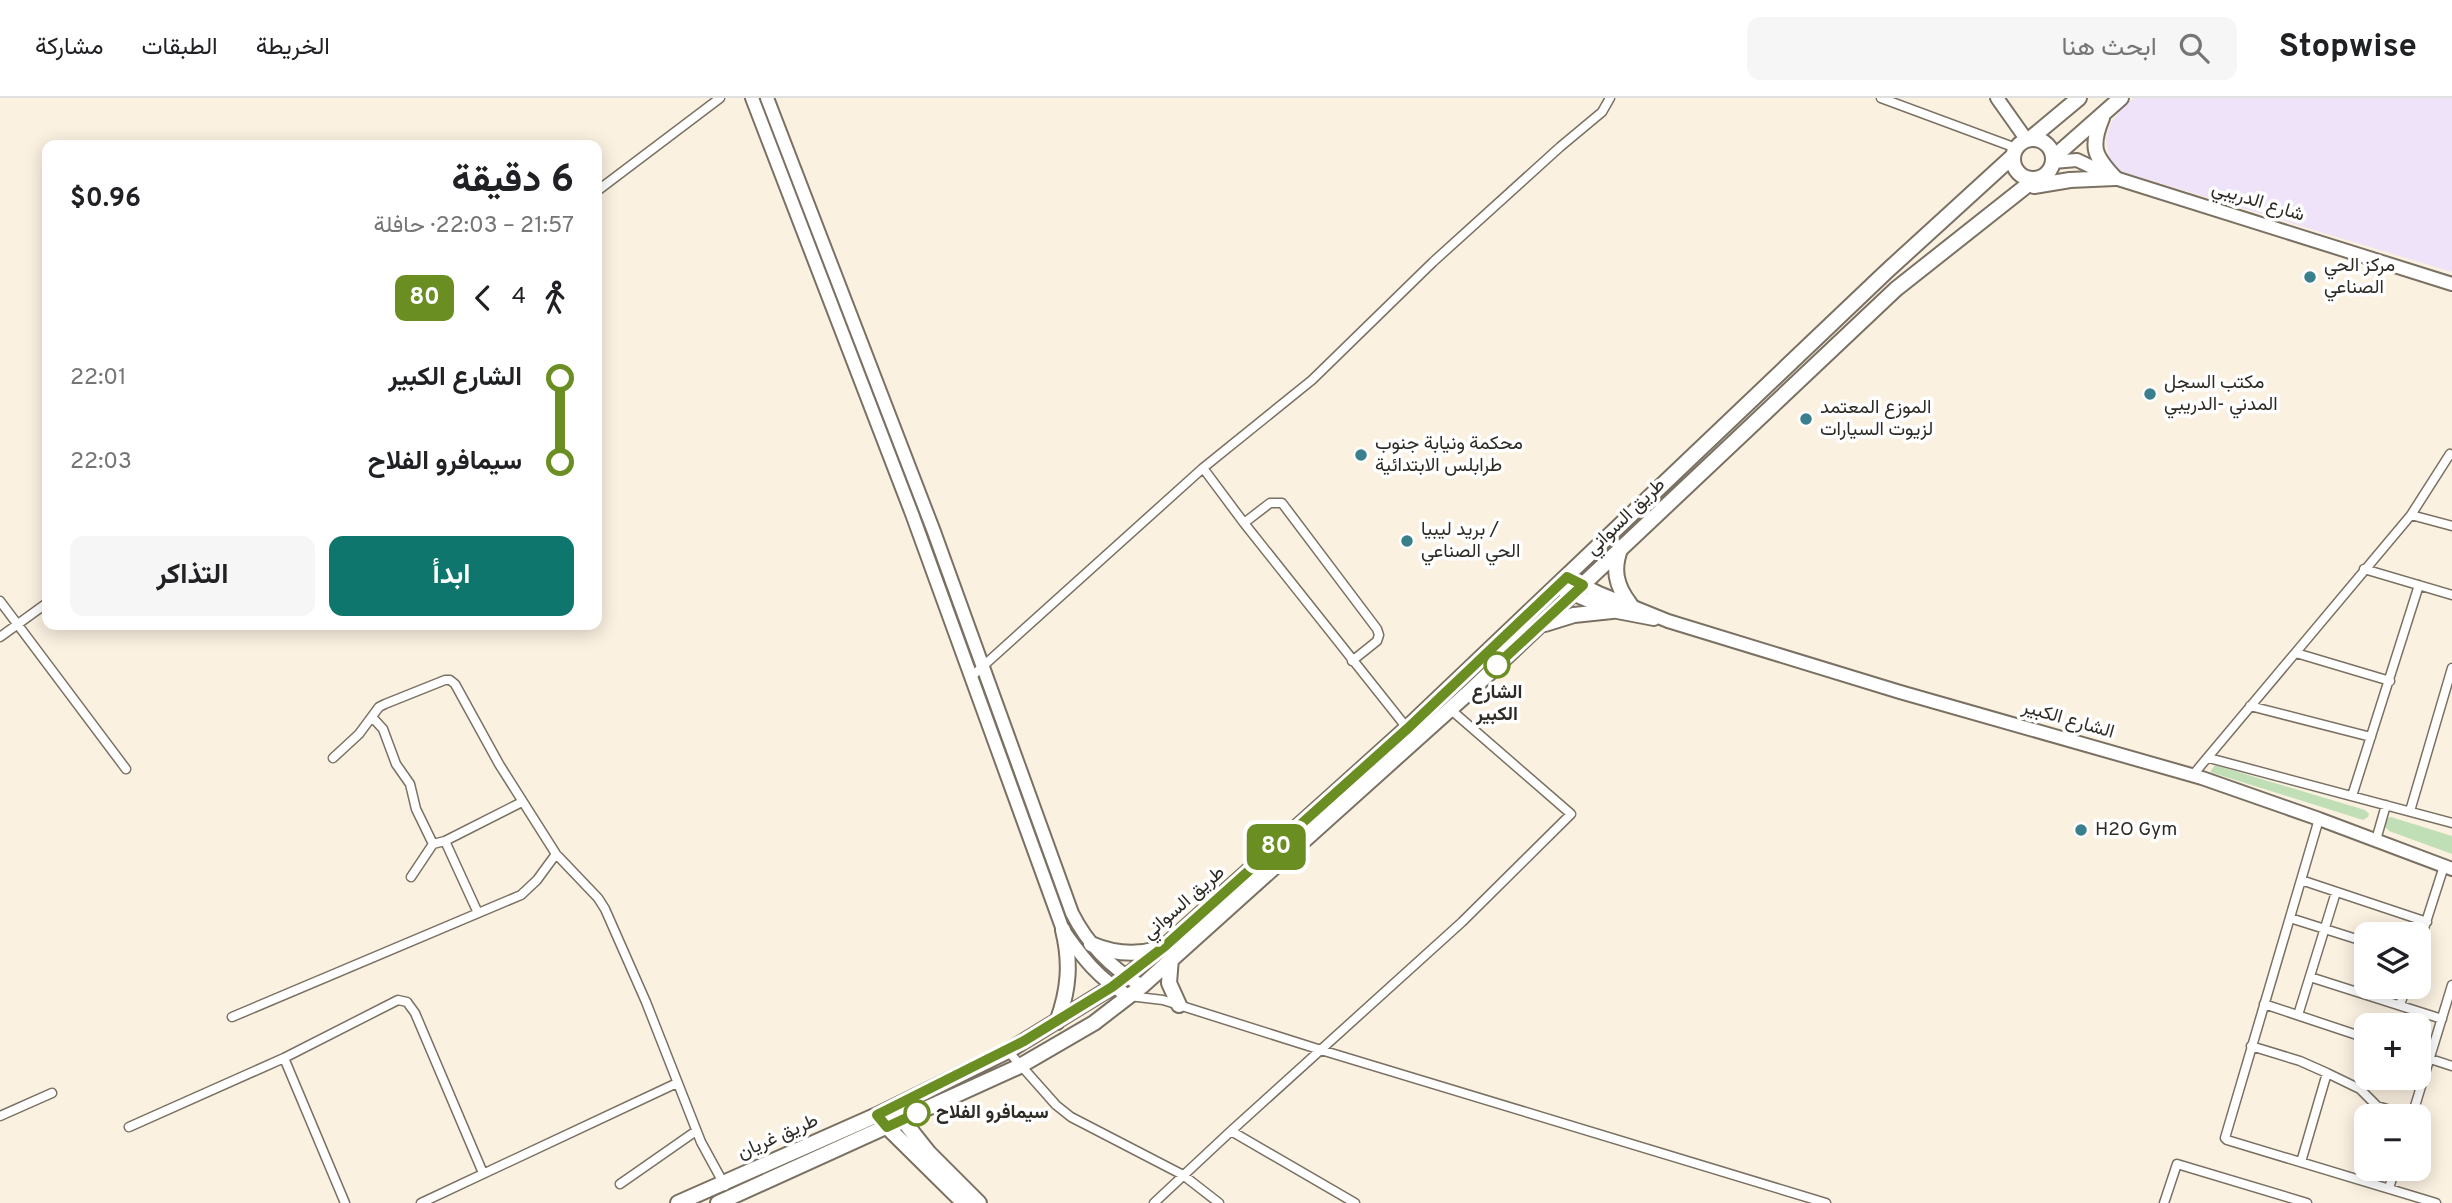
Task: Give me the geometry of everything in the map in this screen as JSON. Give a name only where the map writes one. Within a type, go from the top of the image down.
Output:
[{"type":"highway","name":"طريق السواني","points":[[902,1120],[1020,1066],[1094,1023],[1142,986],[1168,952],[1407,729],[2021,145],[2079,98]]},
{"type":"highway","points":[[2053,160],[2051,149],[2045,142],[2021,145],[2014,165],[2018,173],[2026,178],[2035,179],[2047,173],[2053,160],[2121,98]]},
{"type":"highway","points":[[2104,114],[2096,131],[2095,148],[2102,164],[2115,178]]},
{"type":"highway","points":[[2022,190],[2053,182],[2115,178]]},
{"type":"highway","name":"طريق السواني","points":[[893,1108],[1008,1051],[1168,952],[1450,709],[1908,278],[2035,179]]},
{"type":"highway","points":[[1622,546],[1615,570],[1617,582],[1630,604]]},
{"type":"highway","points":[[1537,626],[1574,615],[1612,611]]},
{"type":"highway","points":[[1057,1022],[1068,986],[1068,957],[1063,930]]},
{"type":"highway","points":[[1091,944],[1105,950],[1128,953],[1168,952],[1169,983],[1179,1005]]},
{"type":"highway","points":[[893,1108],[929,1153],[979,1203]]},
{"type":"highway","name":"طريق غريان","points":[[678,1203],[893,1108]]},
{"type":"highway","points":[[877,1115],[964,1203]]},
{"type":"highway","name":"طريق غريان","points":[[725,1200],[902,1120]]},
{"type":"main road","points":[[752,98],[912,514],[1063,930],[1084,960],[1112,987],[1129,996]]},
{"type":"main road","points":[[767,98],[933,529],[1072,913],[1091,944],[1126,977],[1142,986]]},
{"type":"main road","points":[[1997,98],[2021,145]]},
{"type":"main road","name":"شارع الدريبي","points":[[2053,160],[2077,160],[2115,178],[2452,284]]},
{"type":"main road","name":"الشارع الكبير","points":[[1567,577],[1577,590],[1612,611],[1668,621],[1900,692],[2192,776],[2448,867]]},
{"type":"main road","name":"الشارع الكبير","points":[[1556,587],[1630,604],[1668,621]]},
{"type":"street","points":[[602,187],[720,98]]},
{"type":"street","points":[[971,677],[1203,468],[1312,380],[1433,262],[1602,112],[1610,98]]},
{"type":"street","points":[[1881,98],[2021,145]]},
{"type":"street","points":[[2192,776],[2411,514],[2451,452]]},
{"type":"street","points":[[1203,468],[1407,729]]},
{"type":"street","points":[[1244,523],[1270,503],[1282,503],[1377,629],[1377,641],[1352,661]]},
{"type":"street","points":[[2411,514],[2452,526]]},
{"type":"street","points":[[2364,569],[2452,595]]},
{"type":"street","points":[[2352,796],[2419,585]]},
{"type":"street","points":[[0,601],[127,769]]},
{"type":"street","points":[[0,637],[42,606]]},
{"type":"street","points":[[2296,653],[2390,681]]},
{"type":"street","points":[[2410,811],[2452,668]]},
{"type":"street","points":[[333,758],[385,704],[444,680],[450,680],[459,689],[477,727],[522,802],[556,853],[605,909],[646,1002],[696,1131],[723,1182],[725,1200]]},
{"type":"street","points":[[2250,706],[2371,737]]},
{"type":"street","points":[[1154,1203],[1462,922],[1571,814],[1450,709]]},
{"type":"street","points":[[372,717],[383,729],[396,764],[410,784],[416,809],[433,844]]},
{"type":"street","points":[[2209,758],[2452,824]]},
{"type":"street","points":[[411,877],[433,844],[445,841],[522,802]]},
{"type":"street","points":[[2376,840],[2386,805]]},
{"type":"street","points":[[2319,819],[2225,1138],[2436,1203]]},
{"type":"street","points":[[445,841],[478,913]]},
{"type":"street","points":[[232,1017],[521,895],[537,880],[556,853]]},
{"type":"street","points":[[2301,880],[2427,922],[2448,867]]},
{"type":"street","points":[[2298,1015],[2336,892]]},
{"type":"street","points":[[2290,918],[2354,938]]},
{"type":"street","points":[[2310,976],[2442,1019]]},
{"type":"street","points":[[2431,1053],[2452,985]]},
{"type":"street","points":[[1142,986],[1163,1000]]},
{"type":"street","points":[[1129,996],[1163,1000],[1321,1051],[1826,1203]]},
{"type":"street","points":[[2400,1005],[2402,999]]},
{"type":"street","points":[[129,1127],[284,1058],[398,1000],[407,1002],[415,1013],[483,1173]]},
{"type":"street","points":[[2264,1004],[2354,1034]]},
{"type":"street","points":[[2251,1046],[2300,1061],[2327,1073],[2360,1089],[2375,1104]]},
{"type":"street","points":[[1008,1051],[1056,1105],[1071,1117],[1183,1175],[1219,1203]]},
{"type":"street","points":[[284,1058],[345,1203]]},
{"type":"street","points":[[2431,1060],[2452,1066]]},
{"type":"street","points":[[2301,1162],[2327,1073]]},
{"type":"street","points":[[421,1203],[677,1083]]},
{"type":"street","points":[[0,1116],[52,1093]]},
{"type":"street","points":[[1231,1130],[1354,1203]]},
{"type":"street","points":[[620,1184],[696,1131]]},
{"type":"street","points":[[2164,1203],[2177,1164],[2307,1203]]},
{"type":"street","points":[[2389,1188],[2391,1181]]},
{"type":"shaded area","points":[[2134,98],[2452,98],[2452,272],[2120,171],[2109,157],[2106,139],[2111,123],[2120,110]]},
{"type":"green space","points":[[2215,765],[2365,810],[2369,814],[2363,820],[2210,772]]},
{"type":"green space","points":[[2391,817],[2452,836],[2452,854],[2389,831],[2384,826],[2385,819]]},
{"type":"bus line","name":"80","points":[[917,1113],[887,1127],[877,1115],[1008,1051],[1112,987],[1165,946],[1355,776],[1567,577],[1583,585],[1497,665]]},
{"type":"place","name":"مركز الحي الصناعي","points":[[2310,277]]},
{"type":"place","name":"مكتب السجل المدني -الدريبي","points":[[2150,394]]},
{"type":"place","name":"الموزع المعتمد لزيوت السيارات","points":[[1806,419]]},
{"type":"place","name":"محكمة ونيابة جنوب طرابلس الابتدائية","points":[[1361,455]]},
{"type":"place","name":"بريد ليبيا / الحي الصناعي","points":[[1407,541]]},
{"type":"place","name":"الشارع الكبير","points":[[1497,665]]},
{"type":"place","name":"H2O Gym","points":[[2081,830]]},
{"type":"place","name":"سيمافرو الفلاح","points":[[917,1113]]}]
